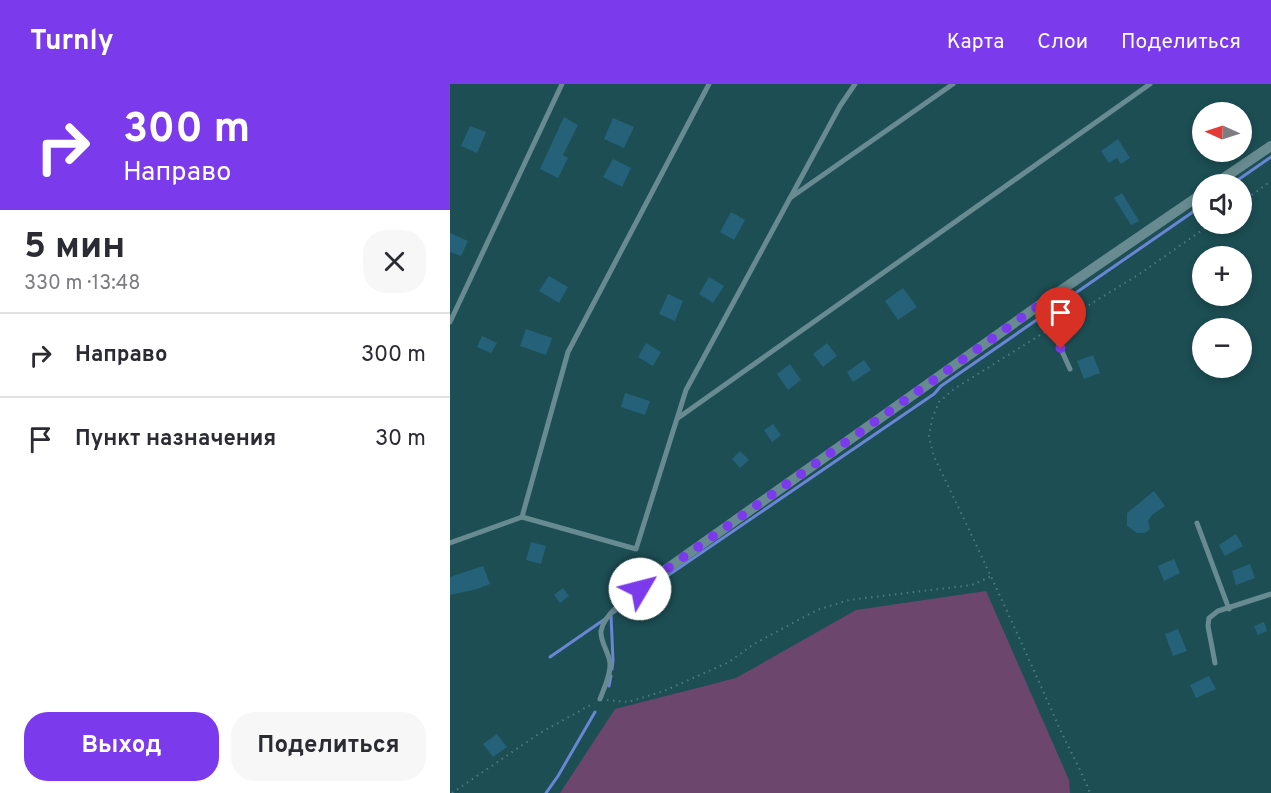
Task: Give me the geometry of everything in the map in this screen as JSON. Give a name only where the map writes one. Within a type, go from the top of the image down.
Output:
[{"type":"street","points":[[1230,174],[1271,146]]},
{"type":"street","points":[[654,578],[1041,304],[1192,201]]},
{"type":"lane","points":[[450,322],[562,84]]},
{"type":"lane","points":[[522,517],[568,352],[709,84]]},
{"type":"lane","points":[[450,543],[522,517],[636,549],[687,390],[840,106],[855,84]]},
{"type":"lane","points":[[789,199],[953,84]]},
{"type":"lane","points":[[677,419],[1150,84]]},
{"type":"lane","points":[[1041,304],[1070,369]]},
{"type":"lane","points":[[1197,523],[1229,609]]},
{"type":"lane","points":[[600,699],[608,677],[610,663],[601,628],[612,610],[654,578]]},
{"type":"lane","points":[[1215,663],[1208,626],[1209,618],[1218,611],[1271,594]]},
{"type":"path","points":[[1252,195],[1271,181]]},
{"type":"path","points":[[1090,793],[992,576],[934,457],[929,437],[932,419],[939,402],[954,389],[1137,275],[1196,234]]},
{"type":"path","points":[[452,793],[540,733],[600,699],[628,702],[664,691],[729,662],[754,644],[817,610],[849,600],[972,585],[992,576]]},
{"type":"shaded area","points":[[986,591],[1069,780],[1070,793],[560,793],[615,709],[736,678],[856,610]]},
{"type":"building","points":[[564,117],[578,125],[563,155],[568,158],[558,178],[540,169]]},
{"type":"building","points":[[613,118],[634,127],[624,148],[604,139]]},
{"type":"building","points":[[470,126],[486,132],[477,153],[461,146]]},
{"type":"building","points":[[1118,139],[1130,158],[1121,164],[1117,158],[1109,163],[1101,151]]},
{"type":"building","points":[[613,159],[631,168],[622,187],[603,177]]},
{"type":"building","points":[[1122,193],[1139,221],[1131,225],[1114,198]]},
{"type":"building","points":[[731,212],[745,220],[734,240],[720,232]]},
{"type":"building","points":[[450,233],[468,241],[461,256],[450,252]]},
{"type":"building","points":[[549,276],[568,287],[559,303],[539,291]]},
{"type":"building","points":[[709,277],[724,286],[713,303],[699,294]]},
{"type":"building","points":[[903,288],[917,307],[898,320],[885,301]]},
{"type":"building","points":[[668,294],[683,301],[675,321],[659,314]]},
{"type":"building","points":[[526,329],[552,338],[546,355],[520,346]]},
{"type":"building","points":[[482,336],[497,343],[491,353],[477,347]]},
{"type":"building","points":[[646,343],[661,352],[653,366],[638,357]]},
{"type":"building","points":[[827,343],[837,356],[823,367],[813,354]]},
{"type":"building","points":[[1093,355],[1100,373],[1084,379],[1077,361]]},
{"type":"building","points":[[864,360],[871,370],[853,382],[847,372]]},
{"type":"building","points":[[790,364],[801,380],[788,390],[777,374]]},
{"type":"building","points":[[625,393],[650,401],[645,415],[621,407]]},
{"type":"building","points":[[773,424],[781,435],[772,442],[764,430]]},
{"type":"building","points":[[740,451],[749,460],[740,468],[732,459]]},
{"type":"building","points":[[1154,491],[1165,506],[1152,515],[1148,521],[1150,529],[1145,533],[1137,533],[1127,526],[1127,513]]},
{"type":"building","points":[[1236,534],[1243,546],[1225,556],[1219,545]]},
{"type":"building","points":[[531,542],[546,546],[541,564],[526,560]]},
{"type":"building","points":[[1174,559],[1180,573],[1164,581],[1158,566]]},
{"type":"building","points":[[1250,564],[1255,578],[1236,585],[1232,571]]},
{"type":"building","points":[[483,566],[490,584],[450,595],[450,577]]},
{"type":"building","points":[[563,588],[569,596],[560,603],[554,595]]},
{"type":"building","points":[[1264,622],[1267,631],[1258,635],[1254,626]]},
{"type":"building","points":[[1178,629],[1187,651],[1173,656],[1165,634]]},
{"type":"building","points":[[1209,676],[1216,689],[1196,698],[1190,685]]},
{"type":"building","points":[[497,734],[507,747],[493,757],[483,744]]},
{"type":"waterway","points":[[1246,174],[1271,157]]},
{"type":"waterway","points":[[613,613],[934,394],[941,386],[1192,213]]},
{"type":"waterway","points":[[611,615],[612,669]]},
{"type":"waterway","points":[[550,657],[605,619]]},
{"type":"waterway","points":[[609,686],[611,676]]},
{"type":"waterway","points":[[546,793],[595,712]]},
{"type":"route","points":[[640,589],[1041,304],[1061,349]]}]
